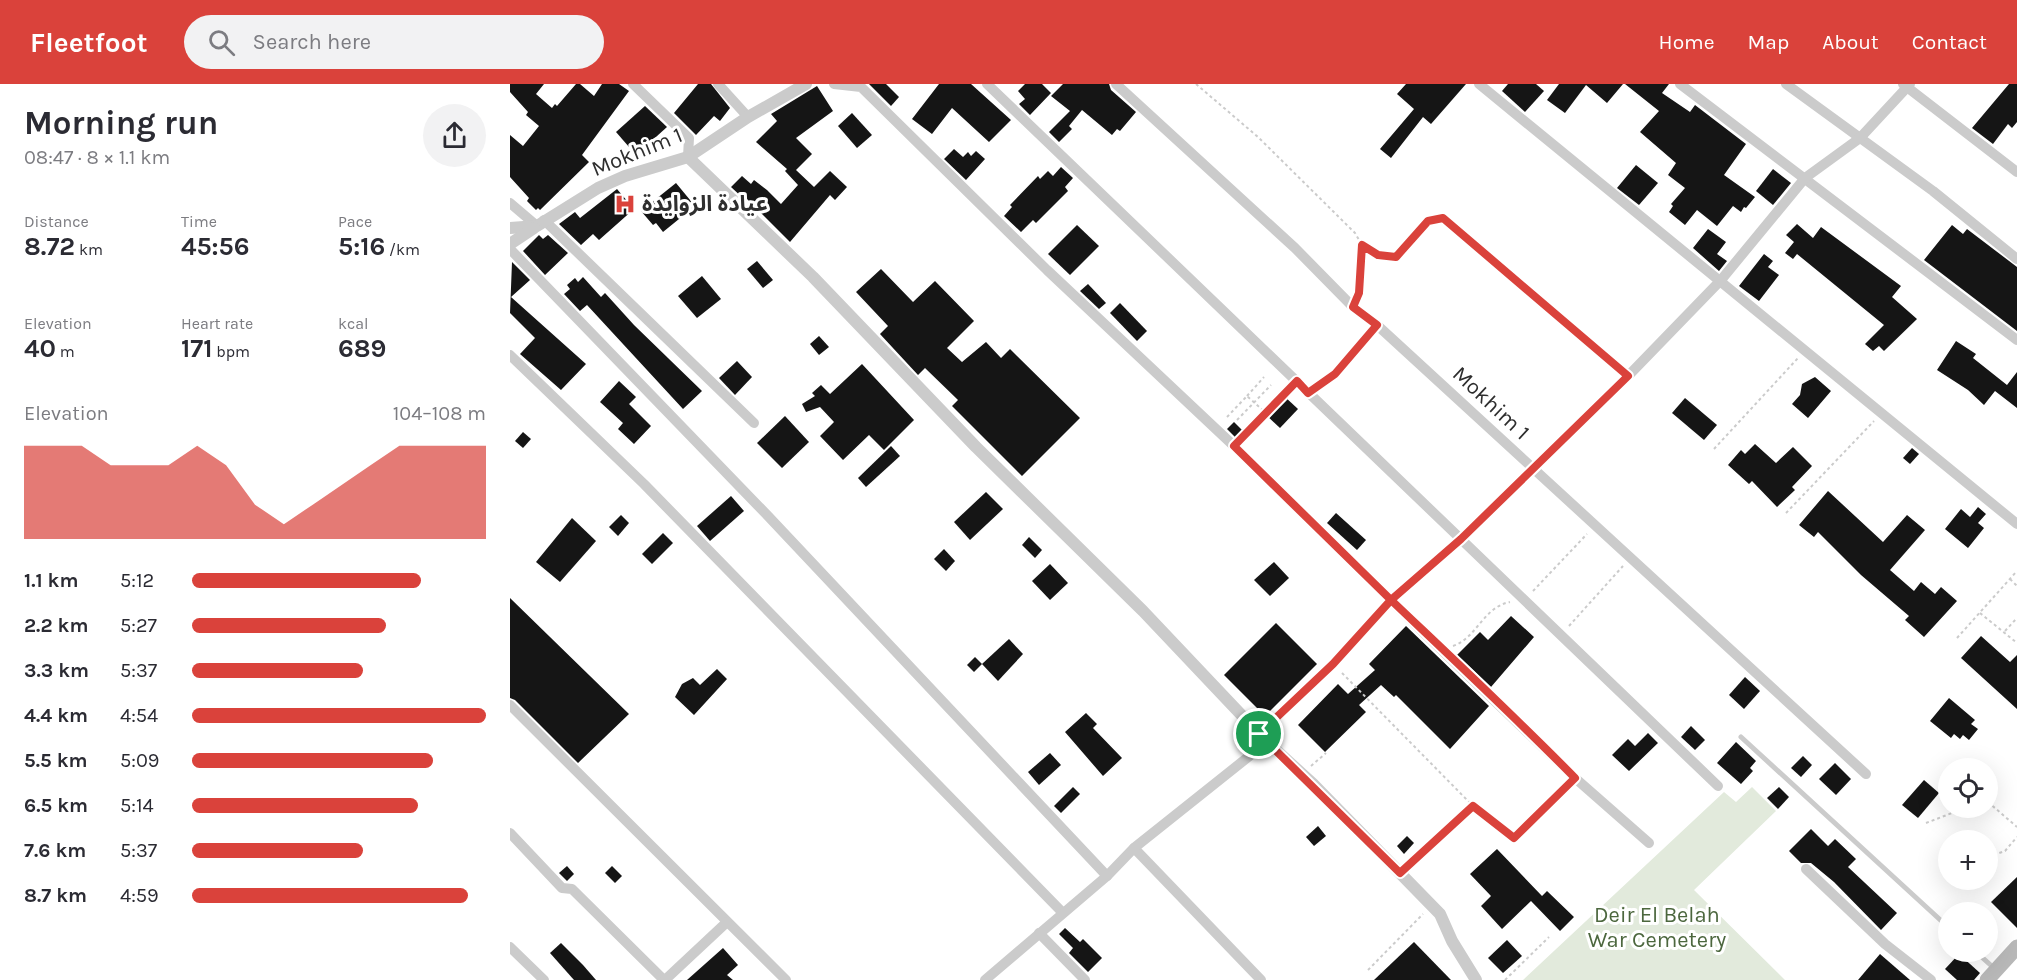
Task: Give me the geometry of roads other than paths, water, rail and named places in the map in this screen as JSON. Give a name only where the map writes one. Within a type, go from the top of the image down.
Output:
[{"type":"main road","points":[[1992,975],[2017,947]]},
{"type":"street","points":[[633,84],[688,138],[688,158],[813,277],[976,447],[1143,611],[1263,738],[1302,774],[1440,914],[1463,962],[1476,980]]},
{"type":"street","points":[[718,84],[748,117]]},
{"type":"street","name":"Mokhim 1","points":[[510,228],[541,223],[625,176],[688,158],[748,117],[806,84]]},
{"type":"street","points":[[834,84],[861,87],[1047,270],[1234,446],[1575,778],[1649,843]]},
{"type":"street","points":[[987,84],[1718,786]]},
{"type":"street","name":"Mokhim 1","points":[[1116,84],[1295,248],[1353,307],[1377,325],[1866,774]]},
{"type":"street","points":[[1479,84],[1806,349],[2017,524]]},
{"type":"street","points":[[1680,84],[2017,340]]},
{"type":"street","points":[[1786,84],[1933,191],[2017,259]]},
{"type":"street","points":[[985,980],[1263,738],[1391,600],[1461,539],[1628,376],[1721,280],[1805,178],[1860,138],[1906,85],[2017,172]]},
{"type":"street","points":[[510,203],[541,223],[754,423]]},
{"type":"street","points":[[510,244],[541,223]]},
{"type":"street","points":[[510,249],[768,516],[1107,876]]},
{"type":"street","points":[[510,355],[644,484],[1062,912]]},
{"type":"street","points":[[510,705],[786,980]]},
{"type":"street","points":[[510,833],[562,888],[572,889],[664,980],[727,922]]},
{"type":"street","points":[[1134,848],[1261,980]]},
{"type":"street","points":[[1806,869],[1885,944],[1931,980]]},
{"type":"street","points":[[1038,933],[1084,980]]},
{"type":"street","points":[[510,947],[544,980]]},
{"type":"lane","points":[[1741,737],[1938,918]]},
{"type":"lane","points":[[1983,962],[1992,975]]},
{"type":"place","name":"عيادة الزوايدة","points":[[625,204]]},
{"type":"park label","name":"Deir El Belah War Cemetery","points":[[1657,928]]}]
